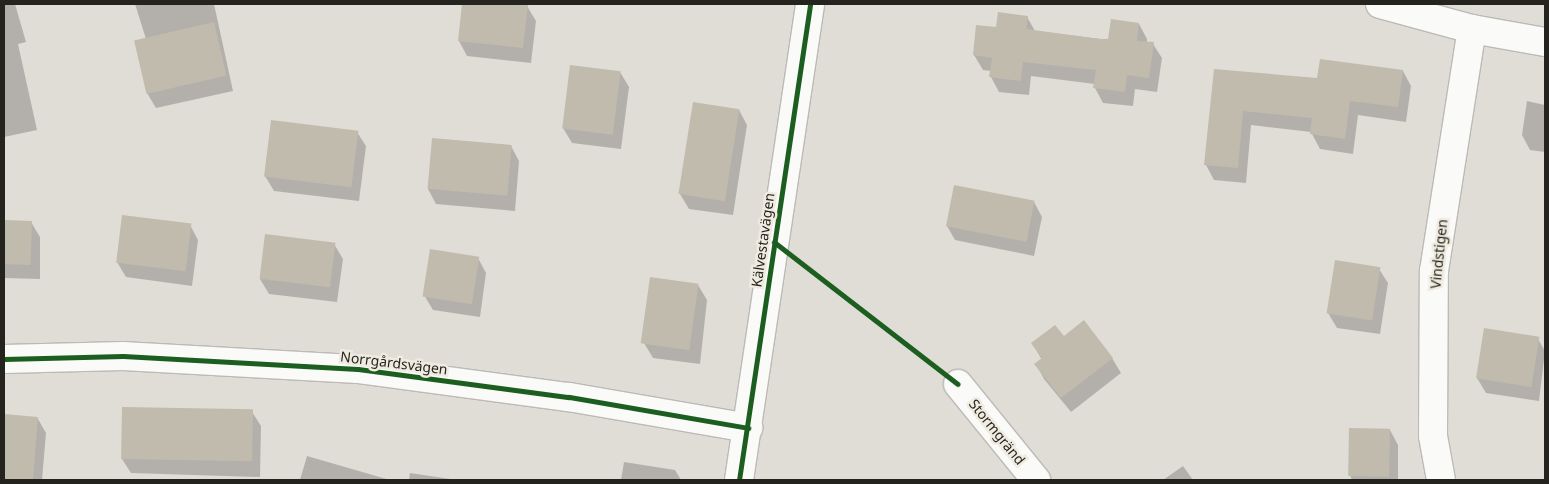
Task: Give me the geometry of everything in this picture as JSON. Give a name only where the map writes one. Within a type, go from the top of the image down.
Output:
[{"type":"street","name":"Kälvestavägen","points":[[739,480],[810,4]]},
{"type":"street","points":[[1380,4],[1472,29],[1545,42]]},
{"type":"street","name":"Vindstigen","points":[[1441,480],[1434,436],[1434,271],[1472,29]]},
{"type":"street","name":"Norrgårdsvägen","points":[[4,359],[123,356],[358,369],[569,396],[748,428]]},
{"type":"street","name":"Stormgränd","points":[[958,384],[1036,480]]},
{"type":"building","points":[[462,4],[528,4],[523,48],[458,41]]},
{"type":"building","points":[[998,12],[1028,16],[1026,29],[1100,39],[1108,39],[1111,19],[1139,23],[1137,41],[1154,42],[1149,78],[1127,75],[1125,92],[1093,88],[1096,70],[1023,62],[1021,81],[989,77],[992,58],[973,55],[976,25],[996,27]]},
{"type":"building","points":[[214,22],[226,76],[146,94],[134,40]]},
{"type":"building","points":[[1320,59],[1403,70],[1398,107],[1350,101],[1345,139],[1310,134],[1312,118],[1243,111],[1238,168],[1204,165],[1214,69],[1317,78]]},
{"type":"building","points":[[570,65],[621,71],[613,135],[562,129]]},
{"type":"building","points":[[693,102],[739,109],[725,201],[678,194]]},
{"type":"building","points":[[271,120],[358,131],[351,187],[264,177]]},
{"type":"building","points":[[432,138],[512,145],[507,196],[428,189]]},
{"type":"building","points":[[954,185],[1034,201],[1026,242],[946,226]]},
{"type":"building","points":[[122,215],[191,224],[186,271],[116,263]]},
{"type":"building","points":[[4,220],[32,221],[30,265],[4,264]]},
{"type":"building","points":[[265,234],[335,243],[330,287],[260,279]]},
{"type":"building","points":[[430,249],[479,257],[472,304],[422,296]]},
{"type":"building","points":[[1335,260],[1380,267],[1372,321],[1327,313]]},
{"type":"building","points":[[650,277],[699,284],[689,350],[641,343]]},
{"type":"building","points":[[1084,320],[1113,358],[1061,398],[1034,364],[1042,358],[1031,343],[1055,325],[1064,336]]},
{"type":"building","points":[[1484,328],[1539,337],[1531,387],[1476,378]]},
{"type":"building","points":[[122,407],[253,409],[252,461],[121,459]]},
{"type":"building","points":[[4,414],[38,417],[33,480],[4,480]]},
{"type":"building","points":[[1349,428],[1390,429],[1389,477],[1348,476]]},
{"type":"cycle path","points":[[739,480],[810,4]]},
{"type":"cycle path","points":[[774,242],[958,384]]},
{"type":"cycle path","points":[[4,359],[123,356],[358,369],[569,397],[748,428]]}]
